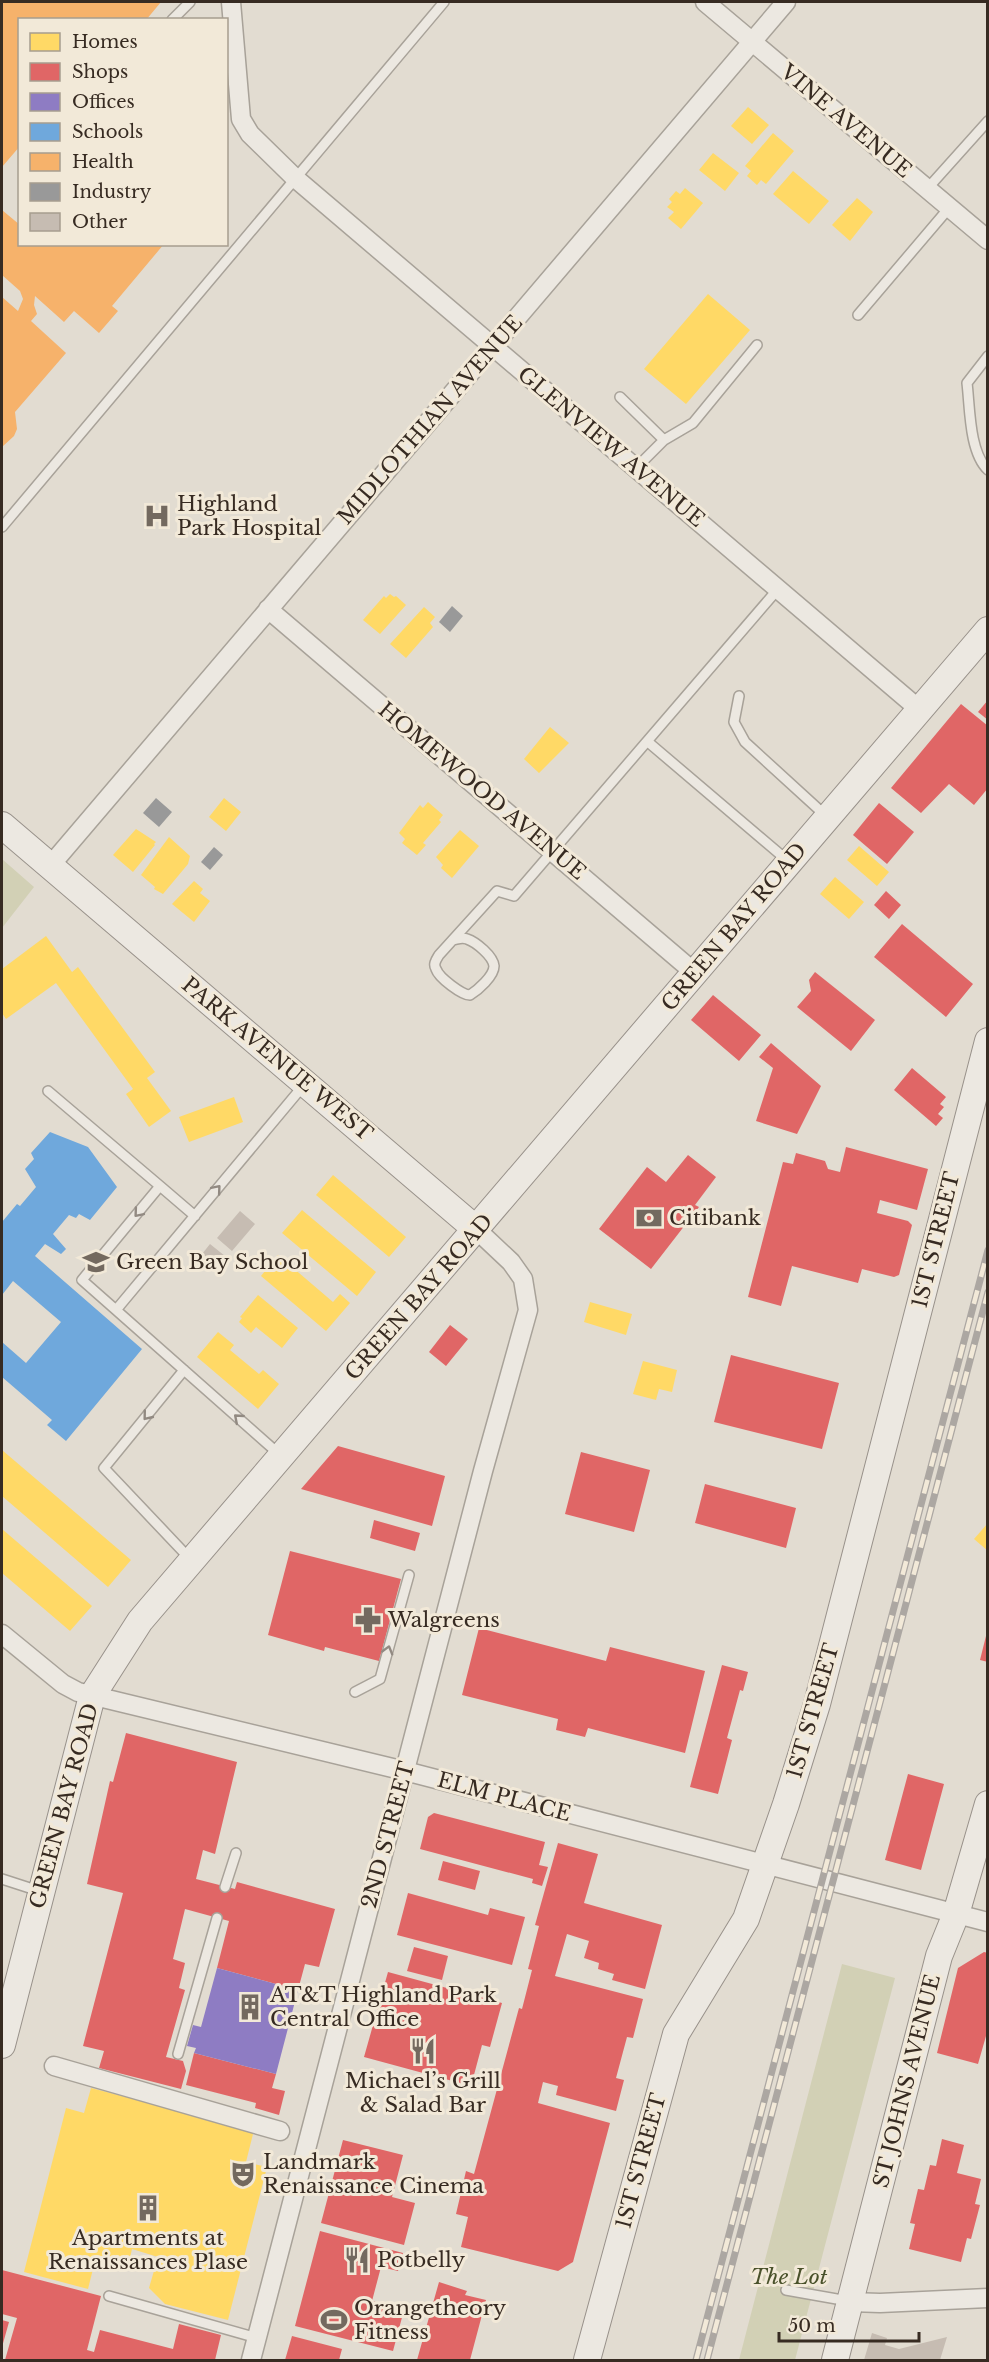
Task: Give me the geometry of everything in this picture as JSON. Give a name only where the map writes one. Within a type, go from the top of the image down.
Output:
[{"type":"street","name":"GLENVIEW AVENUE","points":[[231,2],[242,124],[295,178],[920,710]]},
{"type":"street","name":"VINE AVENUE","points":[[705,2],[987,240]]},
{"type":"street","name":"MIDLOTHIAN AVENUE","points":[[50,866],[786,2]]},
{"type":"street","name":"HOMEWOOD AVENUE","points":[[268,609],[695,973]]},
{"type":"street","name":"GREEN BAY ROAD","points":[[2,2045],[92,1696],[140,1621],[477,1230],[987,630]]},
{"type":"street","name":"PARK AVENUE WEST","points":[[2,825],[512,1262],[523,1279],[528,1310]]},
{"type":"street","name":"1ST STREET","points":[[587,2361],[676,2034],[747,1919],[817,1704],[987,1041]]},
{"type":"street","name":"2ND STREET","points":[[251,2361],[528,1310]]},
{"type":"street","name":"ELM PLACE","points":[[2,1634],[63,1684],[92,1696],[405,1771],[987,1922]]},
{"type":"street","name":"ST JOHNS AVENUE","points":[[835,2361],[939,1956],[956,1914],[987,1804]]},
{"type":"street","points":[[54,2066],[280,2131]]},
{"type":"street","points":[[850,2302],[880,2303],[987,2298]]},
{"type":"lane","points":[[174,18],[190,2]]},
{"type":"lane","points":[[2,525],[444,2]]},
{"type":"lane","points":[[927,189],[987,121]]},
{"type":"lane","points":[[858,315],[949,208]]},
{"type":"lane","points":[[636,468],[664,440],[693,423],[757,345]]},
{"type":"lane","points":[[987,356],[968,383],[974,441],[983,466],[987,470]]},
{"type":"lane","points":[[620,397],[664,440]]},
{"type":"lane","points":[[453,940],[462,938],[474,943],[494,964],[492,973],[470,995],[462,994],[435,968],[439,955],[497,891],[514,896],[778,589]]},
{"type":"lane","points":[[739,696],[734,722],[745,742],[827,818]]},
{"type":"lane","points":[[648,742],[789,862]]},
{"type":"lane","points":[[116,1310],[305,1083]]},
{"type":"lane","points":[[48,1092],[195,1216]]},
{"type":"lane","points":[[160,1186],[82,1280],[282,1456]]},
{"type":"lane","points":[[184,1370],[104,1468],[192,1562]]},
{"type":"lane","points":[[355,1692],[380,1679],[409,1575]]},
{"type":"lane","points":[[225,1887],[236,1853]]},
{"type":"lane","points":[[2,1879],[41,1892]]},
{"type":"lane","points":[[178,2054],[217,1918]]},
{"type":"lane","points":[[786,2290],[850,2302]]},
{"type":"lane","points":[[109,2296],[257,2338]]},
{"type":"green space","points":[[2,859],[34,887],[2,928]]},
{"type":"green space","name":"The Lot","points":[[842,1964],[895,1978],[795,2360],[739,2360]]},
{"type":"building: Homes","points":[[748,107],[769,125],[752,144],[731,126]]},
{"type":"building: Homes","points":[[773,133],[794,151],[766,184],[761,180],[757,185],[747,176],[751,171],[745,166]]},
{"type":"building: Homes","points":[[713,153],[739,173],[725,191],[699,170]]},
{"type":"building: Homes","points":[[793,171],[829,201],[809,224],[773,194]]},
{"type":"building: Homes","points":[[685,188],[703,203],[681,229],[668,218],[674,212],[667,207],[672,202],[669,199],[676,191],[680,194]]},
{"type":"building: Homes","points":[[857,198],[873,212],[850,241],[832,225]]},
{"type":"building: Homes","points":[[708,294],[750,330],[686,404],[644,369]]},
{"type":"building: Homes","points":[[390,594],[406,605],[380,634],[363,620],[384,596],[386,598]]},
{"type":"building: Homes","points":[[424,607],[435,617],[430,623],[433,627],[406,658],[390,644]]},
{"type":"building: Homes","points":[[550,727],[569,743],[539,773],[524,759]]},
{"type":"building: Homes","points":[[224,798],[241,812],[226,831],[209,817]]},
{"type":"building: Homes","points":[[428,802],[443,815],[439,820],[441,822],[423,843],[426,845],[417,855],[402,843],[405,839],[399,833],[420,805],[423,808]]},
{"type":"building: Homes","points":[[136,829],[156,842],[133,872],[113,855]]},
{"type":"building: Homes","points":[[460,830],[479,846],[452,878],[441,868],[443,865],[436,857]]},
{"type":"building: Homes","points":[[169,837],[190,856],[188,864],[163,894],[154,889],[155,887],[141,875]]},
{"type":"building: Homes","points":[[859,846],[889,872],[877,886],[847,860]]},
{"type":"building: Homes","points":[[835,877],[864,902],[849,919],[820,894]]},
{"type":"building: Homes","points":[[194,881],[203,889],[200,893],[210,901],[194,922],[172,904]]},
{"type":"building: Homes","points":[[46,936],[72,972],[78,967],[155,1072],[147,1078],[171,1111],[149,1127],[126,1094],[133,1089],[56,983],[6,1019],[2,1013],[2,969]]},
{"type":"building: Homes","points":[[234,1097],[243,1122],[189,1142],[179,1117]]},
{"type":"building: Homes","points":[[333,1175],[406,1237],[389,1257],[316,1195]]},
{"type":"building: Homes","points":[[302,1210],[376,1272],[357,1296],[282,1233]]},
{"type":"building: Homes","points":[[278,1255],[333,1302],[340,1294],[350,1303],[326,1331],[261,1276]]},
{"type":"building: Homes","points":[[258,1295],[298,1328],[282,1348],[256,1327],[251,1333],[239,1322],[242,1318],[240,1317]]},
{"type":"building: Homes","points":[[590,1302],[632,1314],[626,1335],[584,1322]]},
{"type":"building: Homes","points":[[218,1332],[234,1345],[230,1350],[259,1374],[263,1370],[279,1384],[258,1409],[197,1357]]},
{"type":"building: Homes","points":[[643,1361],[677,1370],[672,1392],[659,1389],[656,1400],[633,1394]]},
{"type":"building: Homes","points":[[2,1450],[131,1560],[108,1587],[2,1496]]},
{"type":"building: Homes","points":[[988,1523],[988,1551],[974,1539]]},
{"type":"building: Homes","points":[[2,1529],[92,1606],[70,1631],[2,1573]]},
{"type":"building: Homes","name":"Apartments at Renaissances Plase","points":[[91,2088],[254,2130],[246,2162],[267,2167],[228,2320],[165,2304],[149,2288],[158,2257],[132,2249],[129,2262],[114,2270],[94,2265],[88,2289],[24,2272],[66,2108],[84,2113]]},
{"type":"building: Shops","points":[[988,700],[988,720],[978,712]]},
{"type":"building: Shops","points":[[961,704],[988,726],[988,788],[974,805],[949,784],[921,813],[891,788]]},
{"type":"building: Shops","points":[[879,803],[914,832],[887,864],[853,835]]},
{"type":"building: Shops","points":[[886,891],[901,905],[889,919],[874,905]]},
{"type":"building: Shops","points":[[902,924],[973,984],[946,1017],[874,957]]},
{"type":"building: Shops","points":[[815,972],[875,1020],[851,1051],[797,1007],[811,991],[809,980]]},
{"type":"building: Shops","points":[[713,995],[761,1035],[739,1061],[691,1020]]},
{"type":"building: Shops","points":[[771,1043],[821,1086],[797,1134],[756,1121],[773,1068],[759,1057]]},
{"type":"building: Shops","points":[[912,1068],[946,1097],[940,1104],[944,1107],[938,1114],[943,1118],[936,1126],[894,1090]]},
{"type":"building: Shops","points":[[846,1147],[928,1169],[917,1210],[880,1200],[877,1213],[908,1221],[912,1225],[899,1275],[894,1277],[862,1269],[858,1283],[792,1266],[781,1306],[748,1297],[783,1162],[793,1164],[796,1153],[825,1161],[828,1169],[840,1172]]},
{"type":"building: Shops","name":"Citibank","points":[[688,1155],[716,1177],[695,1205],[699,1207],[651,1269],[599,1229],[647,1167],[666,1182]]},
{"type":"building: Shops","points":[[450,1325],[468,1339],[446,1366],[429,1352]]},
{"type":"building: Shops","points":[[731,1355],[839,1383],[822,1449],[714,1422]]},
{"type":"building: Shops","points":[[338,1446],[445,1476],[432,1526],[301,1489]]},
{"type":"building: Shops","points":[[581,1452],[650,1470],[634,1532],[565,1514]]},
{"type":"building: Shops","points":[[705,1484],[796,1508],[786,1548],[695,1523]]},
{"type":"building: Shops","points":[[374,1520],[420,1533],[415,1551],[370,1538]]},
{"type":"building: Shops","name":"Walgreens","points":[[290,1551],[401,1579],[379,1661],[325,1647],[324,1651],[268,1635]]},
{"type":"building: Shops","points":[[479,1628],[606,1661],[610,1647],[705,1671],[685,1753],[588,1728],[585,1737],[556,1730],[558,1719],[462,1695]]},
{"type":"building: Shops","points":[[988,1633],[988,1662],[980,1660]]},
{"type":"building: Shops","points":[[722,1665],[748,1672],[743,1691],[740,1690],[727,1738],[732,1740],[718,1794],[690,1787]]},
{"type":"building: Shops","points":[[126,1733],[237,1762],[215,1854],[203,1850],[196,1879],[235,1889],[237,1882],[335,1909],[319,1967],[305,1964],[298,1990],[217,1968],[229,1921],[185,1909],[173,1959],[185,1963],[179,1988],[185,1990],[166,2057],[183,2061],[186,2071],[181,2089],[99,2068],[104,2051],[83,2046],[123,1893],[87,1884],[110,1781],[113,1782]]},
{"type":"building: Shops","points":[[908,1774],[944,1784],[921,1870],[885,1860]]},
{"type":"building: Shops","points":[[434,1813],[545,1842],[539,1865],[548,1867],[542,1886],[532,1883],[533,1879],[420,1849],[428,1817]]},
{"type":"building: Shops","points":[[558,1843],[598,1854],[584,1903],[662,1925],[645,1989],[612,1980],[614,1974],[598,1969],[599,1963],[584,1958],[589,1941],[567,1934],[555,1976],[643,1999],[633,2038],[627,2037],[616,2078],[624,2080],[616,2111],[556,2095],[558,2086],[543,2082],[538,2103],[610,2123],[573,2262],[558,2271],[461,2247],[468,2217],[456,2214],[466,2171],[474,2174],[519,2008],[522,2009],[532,1970],[528,1969],[539,1926],[535,1925]]},
{"type":"building: Shops","points":[[443,1861],[480,1871],[475,1890],[438,1880]]},
{"type":"building: Shops","points":[[408,1893],[488,1915],[490,1908],[525,1917],[512,1965],[397,1935]]},
{"type":"building: Shops","points":[[414,1947],[448,1956],[442,1980],[407,1971]]},
{"type":"building: Shops","points":[[984,1952],[988,1953],[988,2029],[978,2064],[937,2053],[958,1968]]},
{"type":"building: Shops","points":[[388,1972],[502,2003],[490,2047],[482,2045],[471,2086],[364,2057]]},
{"type":"building: Shops","points":[[194,2053],[276,2074],[272,2088],[285,2091],[279,2115],[255,2108],[256,2103],[186,2085]]},
{"type":"building: Shops","points":[[942,2139],[964,2145],[957,2173],[981,2179],[975,2204],[980,2205],[971,2239],[967,2238],[961,2262],[909,2249],[915,2224],[910,2223],[918,2189],[924,2190],[930,2165],[936,2166]]},
{"type":"building: Shops","points":[[343,2140],[403,2155],[392,2197],[415,2203],[404,2245],[321,2223]]},
{"type":"building: Shops","points":[[320,2231],[403,2253],[398,2271],[381,2267],[372,2301],[404,2310],[393,2351],[295,2326]]},
{"type":"building: Shops","points":[[2,2270],[101,2296],[87,2350],[94,2352],[100,2330],[173,2349],[179,2324],[221,2335],[215,2360],[5,2360],[17,2318],[2,2314]]},
{"type":"building: Shops","points":[[439,2282],[467,2291],[465,2295],[486,2300],[470,2360],[417,2360]]},
{"type":"building: Shops","points":[[2,2320],[9,2322],[2,2347]]},
{"type":"building: Shops","points":[[292,2336],[342,2349],[339,2360],[285,2360]]},
{"type":"building: Offices","name":"AT&T Highland Park Central Office","points":[[217,1968],[298,1990],[276,2074],[194,2053],[196,2048],[187,2046],[193,2025],[201,2027]]},
{"type":"building: Schools","name":"Green Bay School","points":[[50,1132],[88,1147],[117,1187],[90,1220],[79,1214],[76,1218],[69,1215],[53,1234],[66,1249],[61,1254],[45,1244],[35,1256],[142,1349],[66,1441],[47,1425],[52,1420],[2,1377],[2,1342],[26,1363],[61,1322],[13,1281],[2,1295],[2,1222],[36,1187],[25,1169],[34,1159],[31,1153]]},
{"type":"building: Health","points":[[2,2],[161,2],[148,18],[18,18],[18,148],[2,167]]},
{"type":"building: Health","points":[[2,210],[18,223],[18,246],[162,246],[112,306],[118,311],[99,333],[74,311],[64,322],[35,296],[34,305],[37,314],[31,321],[66,353],[15,412],[17,429],[14,436],[2,447],[2,297],[18,311],[23,299],[20,291],[2,275]]},
{"type":"building: Industry","points":[[452,606],[463,616],[450,632],[439,622]]},
{"type":"building: Industry","points":[[156,798],[172,812],[159,827],[143,813]]},
{"type":"building: Industry","points":[[214,847],[223,855],[210,870],[201,862]]},
{"type":"building: Other","points":[[240,1211],[255,1224],[232,1251],[217,1238]]},
{"type":"building: Other","points":[[210,1244],[225,1256],[212,1271],[198,1259]]},
{"type":"building: Other","points":[[872,2333],[887,2338],[885,2345],[899,2349],[947,2337],[940,2360],[864,2360]]},
{"type":"railway","points":[[696,2360],[988,1250]]},
{"type":"railway","points":[[707,2360],[988,1292]]},
{"type":"place","name":"Highland Park Hospital","points":[[157,516]]},
{"type":"place","name":"Citibank","points":[[649,1218]]},
{"type":"place","name":"Green Bay School","points":[[96,1262]]},
{"type":"place","name":"Walgreens","points":[[368,1620]]},
{"type":"place","name":"AT&T Highland Park Central Office","points":[[250,2007]]},
{"type":"place","name":"Michael’s Grill & Salad Bar","points":[[423,2051]]},
{"type":"place","name":"Landmark Renaissance Cinema","points":[[243,2174]]},
{"type":"place","name":"Apartments at Renaissances Plase","points":[[148,2208]]},
{"type":"place","name":"Potbelly","points":[[357,2260]]},
{"type":"place","name":"Orangetheory Fitness","points":[[334,2320]]}]
